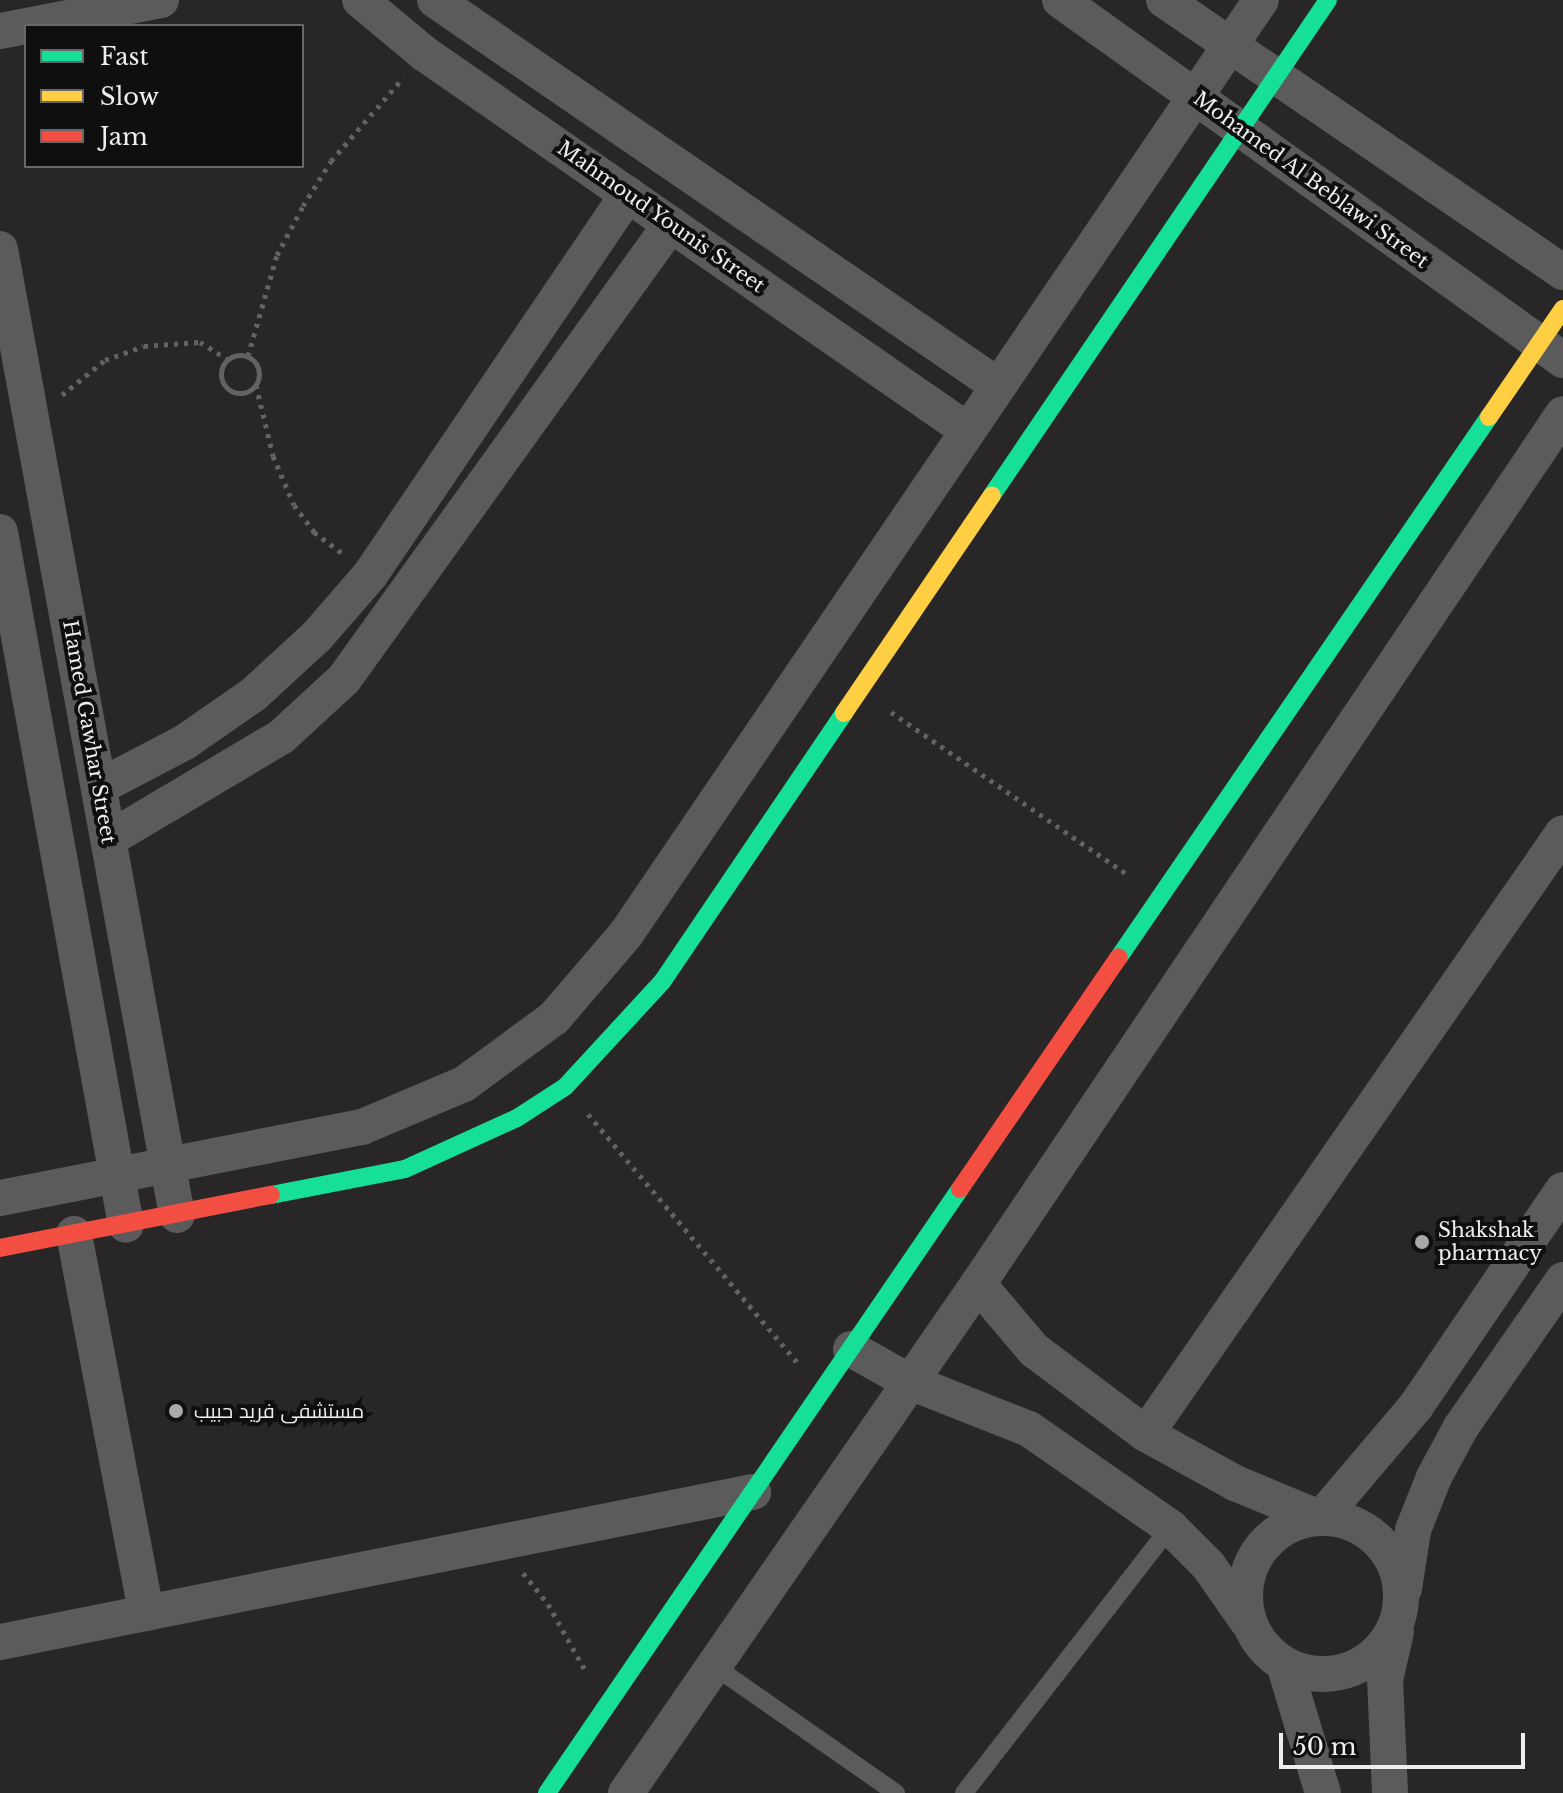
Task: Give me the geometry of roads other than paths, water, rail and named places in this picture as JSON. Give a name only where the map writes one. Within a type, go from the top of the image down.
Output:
[{"type":"street","points":[[36,24],[161,0]]},
{"type":"street","name":"Mahmoud Younis Street","points":[[360,0],[425,54],[967,430]]},
{"type":"street","points":[[435,0],[997,385]]},
{"type":"street","name":"Mohamed Al Beblawi Street","points":[[1060,0],[1551,352]]},
{"type":"street","points":[[1164,0],[1563,272]]},
{"type":"street","points":[[0,1198],[308,1140],[414,1108],[464,1084],[554,1018],[626,934],[1261,0]]},
{"type":"street","points":[[0,1248],[405,1169],[463,1147],[565,1087],[634,1019],[662,982],[1328,0]]},
{"type":"street","points":[[0,31],[24,26]]},
{"type":"street","points":[[99,787],[185,742],[254,694],[317,636],[370,575],[628,194]]},
{"type":"street","points":[[109,839],[281,737],[344,679],[671,224]]},
{"type":"street","name":"Hamed Gawhar Street","points":[[0,249],[177,1215]]},
{"type":"street","points":[[547,1793],[1160,897],[1551,352],[1563,309]]},
{"type":"street","points":[[626,1793],[978,1284],[1563,414]]},
{"type":"street","points":[[0,532],[126,1225]]},
{"type":"street","points":[[1146,1434],[1563,833]]},
{"type":"street","points":[[1248,1622],[1244,1598],[1257,1553],[1294,1523],[1320,1517],[1384,1448],[1563,1190]]},
{"type":"street","points":[[74,1234],[146,1613]]},
{"type":"street","points":[[1390,1793],[1385,1680],[1413,1530],[1434,1477],[1563,1280]]},
{"type":"street","points":[[851,1349],[910,1382],[1029,1429],[1170,1527],[1208,1565],[1269,1653],[1284,1664],[1310,1674],[1337,1673],[1363,1664],[1384,1647],[1400,1611],[1399,1573],[1370,1532],[1347,1521],[1320,1517],[1223,1477],[1146,1434],[1034,1350],[978,1284]]},
{"type":"street","points":[[1474,1321],[1516,1348]]},
{"type":"street","points":[[0,1642],[753,1492]]},
{"type":"street","points":[[1284,1664],[1323,1793]]},
{"type":"lane","points":[[964,1793],[1170,1527]]},
{"type":"lane","points":[[714,1666],[896,1793]]},
{"type":"place","name":"Shakshak pharmacy","points":[[1422,1242]]},
{"type":"place","name":"مستشفى فريد حبيب","points":[[176,1411]]}]
